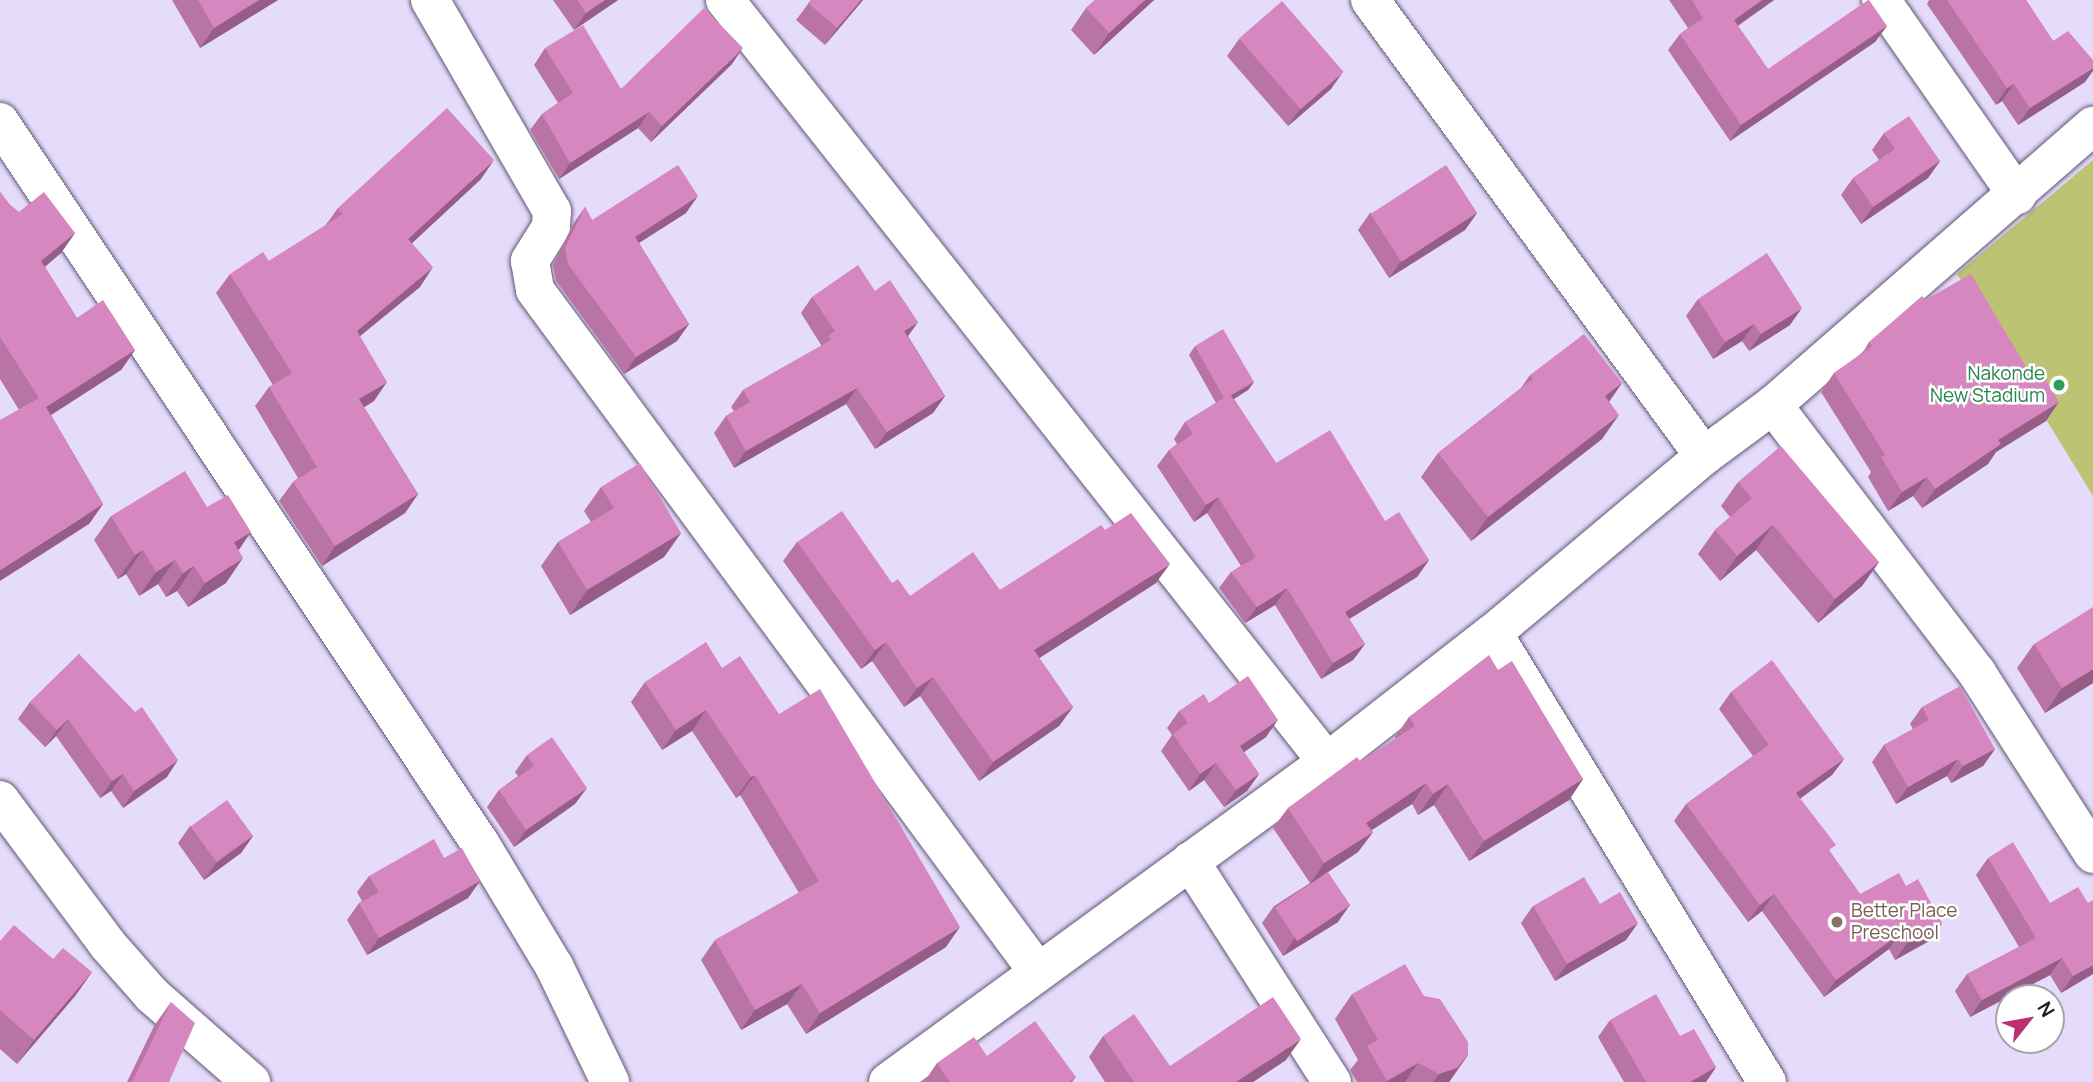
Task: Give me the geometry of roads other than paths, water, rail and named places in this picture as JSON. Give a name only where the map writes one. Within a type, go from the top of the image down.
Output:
[{"type":"street","points":[[430,0],[552,211],[551,227],[530,261],[535,290],[1038,972]]},
{"type":"street","points":[[724,0],[1326,762]]},
{"type":"street","points":[[1370,0],[1704,456]]},
{"type":"street","points":[[1881,0],[2017,195]]},
{"type":"street","points":[[0,122],[486,853],[554,966],[610,1082]]},
{"type":"street","points":[[888,1082],[1326,762],[1493,634],[1704,456],[1773,405],[2093,127]]},
{"type":"street","points":[[1773,405],[1977,673],[2093,854]]},
{"type":"street","points":[[1493,634],[1767,1082]]},
{"type":"street","points":[[0,800],[108,945],[152,995],[251,1082]]},
{"type":"street","points":[[1190,861],[1332,1082]]},
{"type":"place","name":"Nakonde New Stadium","points":[[2059,385]]},
{"type":"place","name":"Better Place Preschool","points":[[1837,922]]}]
